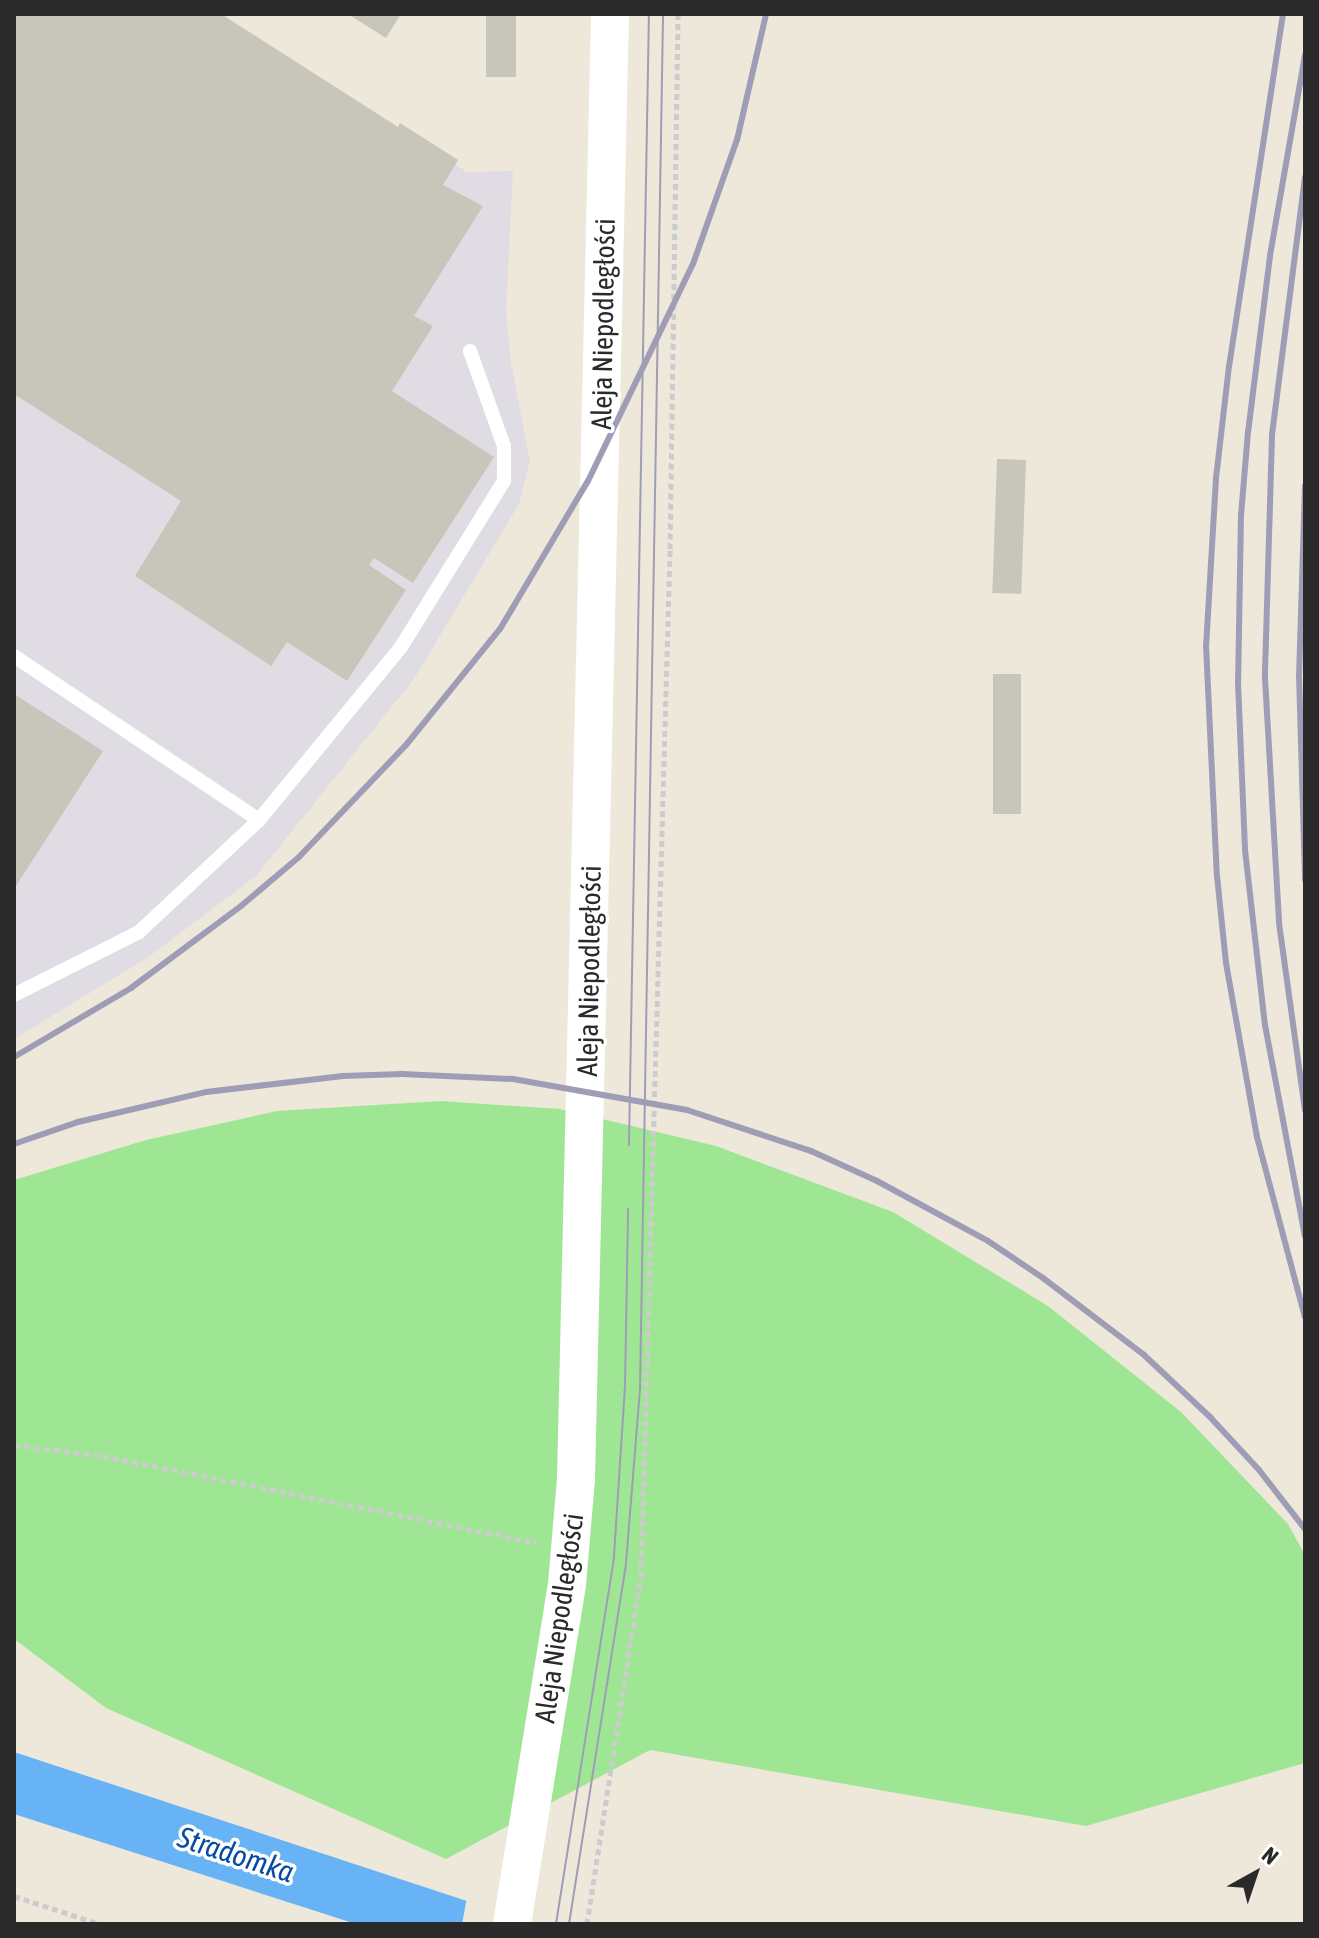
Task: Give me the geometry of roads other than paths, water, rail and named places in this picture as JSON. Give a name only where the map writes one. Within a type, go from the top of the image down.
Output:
[{"type":"street","name":"Aleja Niepodległości","points":[[512,1924],[569,1569],[576,1479],[610,14]]},
{"type":"lane","points":[[14,995],[139,932],[259,820],[401,647],[504,481],[504,446],[470,351]]},
{"type":"lane","points":[[14,656],[259,820]]},
{"type":"water","name":"Stradomka","points":[[14,1752],[473,1903],[470,1924],[356,1924],[14,1814]]},
{"type":"tram line","points":[[629,1145],[649,14]]},
{"type":"tram line","points":[[569,1924],[626,1563],[640,1390],[663,14]]},
{"type":"tram line","points":[[556,1924],[614,1556],[625,1386],[628,1209]]},
{"type":"railway","points":[[14,1057],[131,988],[241,906],[299,857],[406,745],[500,629],[588,481],[693,264],[737,140],[766,14]]},
{"type":"railway","points":[[1283,14],[1229,366],[1216,479],[1206,645],[1217,876],[1226,963],[1257,1137],[1305,1317]]},
{"type":"railway","points":[[1305,55],[1270,256],[1248,432],[1241,515],[1238,682],[1245,850],[1265,1025],[1305,1236]]},
{"type":"railway","points":[[1305,177],[1272,436],[1265,678],[1279,923],[1305,1110]]},
{"type":"railway","points":[[1305,486],[1299,675],[1305,880]]},
{"type":"railway","points":[[14,1144],[78,1122],[206,1092],[343,1076],[402,1074],[513,1079],[687,1110],[811,1151],[877,1181],[988,1241],[1043,1278],[1144,1355],[1210,1417],[1259,1470],[1305,1529]]}]
